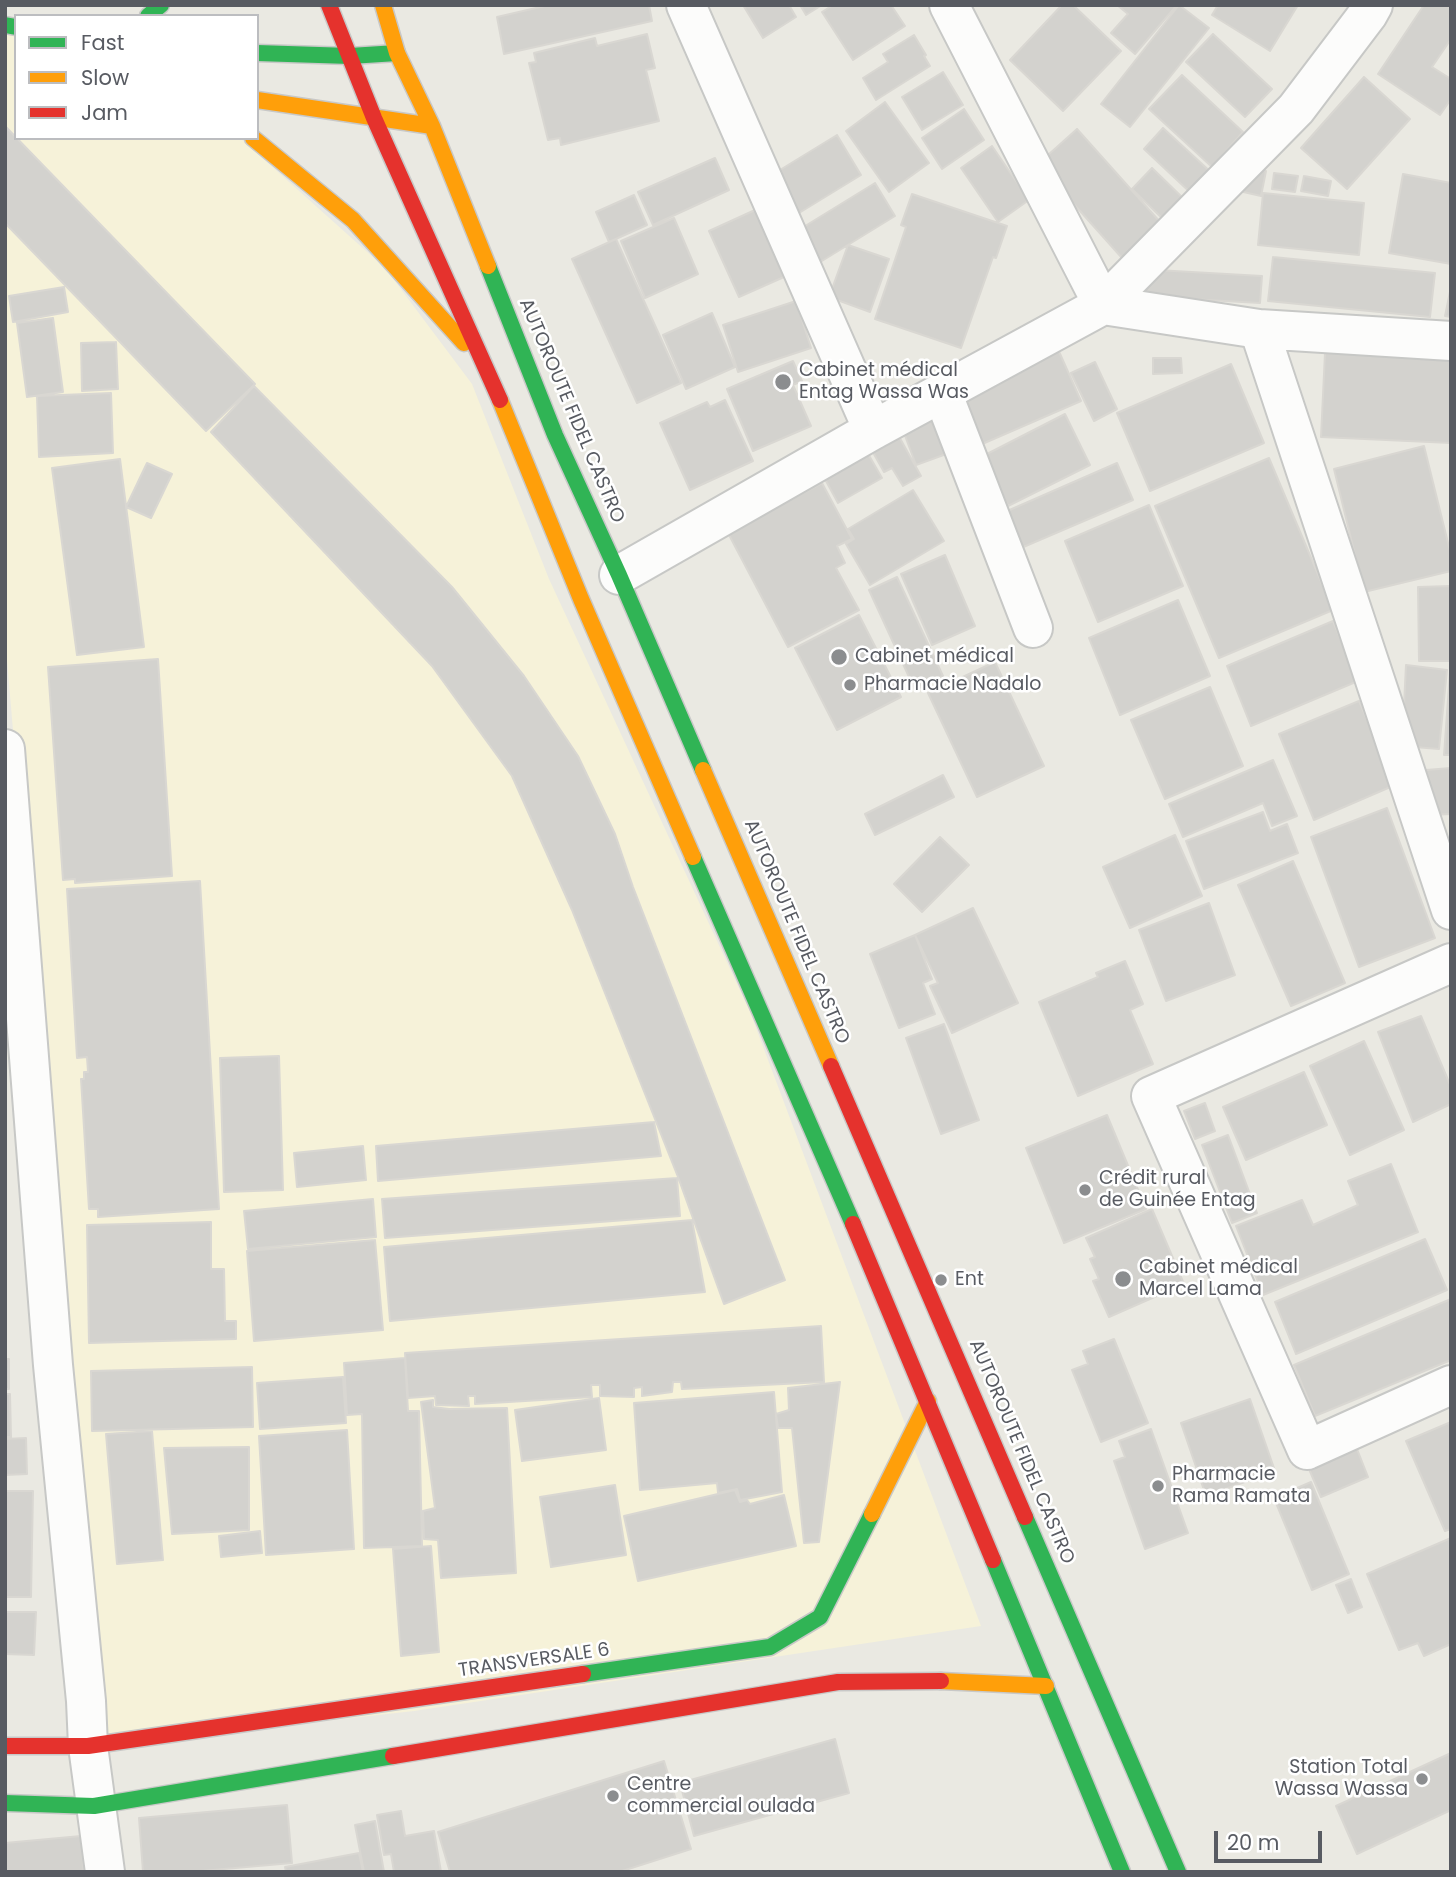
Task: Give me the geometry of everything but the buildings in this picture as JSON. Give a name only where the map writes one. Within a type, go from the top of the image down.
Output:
[{"type":"main road","points":[[329,5],[374,118],[489,372],[580,599],[1052,1684],[1122,1872]]},
{"type":"main road","name":"AUTOROUTE FIDEL CASTRO","points":[[383,5],[397,53],[432,127],[555,435],[619,575],[1086,1670],[1178,1872]]},
{"type":"main road","points":[[259,53],[350,56],[397,53]]},
{"type":"main road","points":[[259,100],[432,127]]},
{"type":"main road","points":[[255,140],[353,220],[489,372]]},
{"type":"main road","name":"TRANSVERSALE 6","points":[[5,1746],[88,1746],[770,1647],[820,1618],[928,1401]]},
{"type":"main road","points":[[5,1803],[94,1806],[838,1682],[1052,1684]]},
{"type":"street","points":[[686,5],[873,430]]},
{"type":"street","points":[[949,5],[1102,305]]},
{"type":"street","points":[[619,575],[873,430],[1102,305],[1296,110],[1373,5]]},
{"type":"street","points":[[1102,305],[1259,329],[1451,341]]},
{"type":"street","points":[[1259,329],[1451,910]]},
{"type":"street","points":[[942,392],[1033,628]]},
{"type":"street","points":[[5,749],[53,1365],[94,1806],[105,1872]]},
{"type":"street","points":[[1451,963],[1151,1096],[1307,1450],[1451,1385]]},
{"type":"shaded area","points":[[5,16],[14,20],[14,140],[242,140],[385,268],[472,384],[549,579],[750,1012],[981,1626],[414,1711],[99,1746],[5,636]]},
{"type":"traffic: fast","points":[[150,14],[161,5]]},
{"type":"traffic: fast","points":[[5,25],[14,27]]},
{"type":"traffic: fast","points":[[259,53],[350,56],[397,53]]},
{"type":"traffic: fast","points":[[488,266],[555,435],[703,770]]},
{"type":"traffic: fast","points":[[693,857],[853,1224]]},
{"type":"traffic: fast","points":[[583,1674],[770,1647],[820,1617],[872,1514]]},
{"type":"traffic: fast","points":[[1025,1517],[1178,1872]]},
{"type":"traffic: fast","points":[[993,1560],[1122,1872]]},
{"type":"traffic: fast","points":[[5,1803],[94,1806],[393,1756]]},
{"type":"traffic: slow","points":[[383,5],[397,53],[432,126],[488,266]]},
{"type":"traffic: slow","points":[[259,100],[432,126]]},
{"type":"traffic: slow","points":[[255,140],[353,220],[464,343]]},
{"type":"traffic: slow","points":[[500,400],[581,599],[693,857]]},
{"type":"traffic: slow","points":[[703,770],[831,1066]]},
{"type":"traffic: slow","points":[[872,1514],[928,1401]]},
{"type":"traffic: slow","points":[[941,1681],[1046,1686]]},
{"type":"traffic: jam","points":[[329,5],[374,118],[500,400]]},
{"type":"traffic: jam","points":[[831,1066],[1025,1517]]},
{"type":"traffic: jam","points":[[853,1224],[993,1560]]},
{"type":"traffic: jam","points":[[5,1746],[88,1746],[583,1674]]},
{"type":"traffic: jam","points":[[393,1756],[838,1682],[941,1681]]},
{"type":"place","name":"Cabinet médical Entag Wassa Was","points":[[783,382]]},
{"type":"place","name":"Cabinet médical","points":[[839,657]]},
{"type":"place","name":"Pharmacie Nadalo","points":[[850,685]]},
{"type":"place","name":"Crédit rural de Guinée Entag","points":[[1085,1190]]},
{"type":"place","name":"Cabinet médical Marcel Lama","points":[[1123,1279]]},
{"type":"place","name":"Ent","points":[[941,1280]]},
{"type":"place","name":"Pharmacie Rama Ramata","points":[[1158,1486]]},
{"type":"place","name":"Station Total Wassa Wassa","points":[[1422,1779]]},
{"type":"place","name":"Centre commercial oulada","points":[[613,1796]]}]
